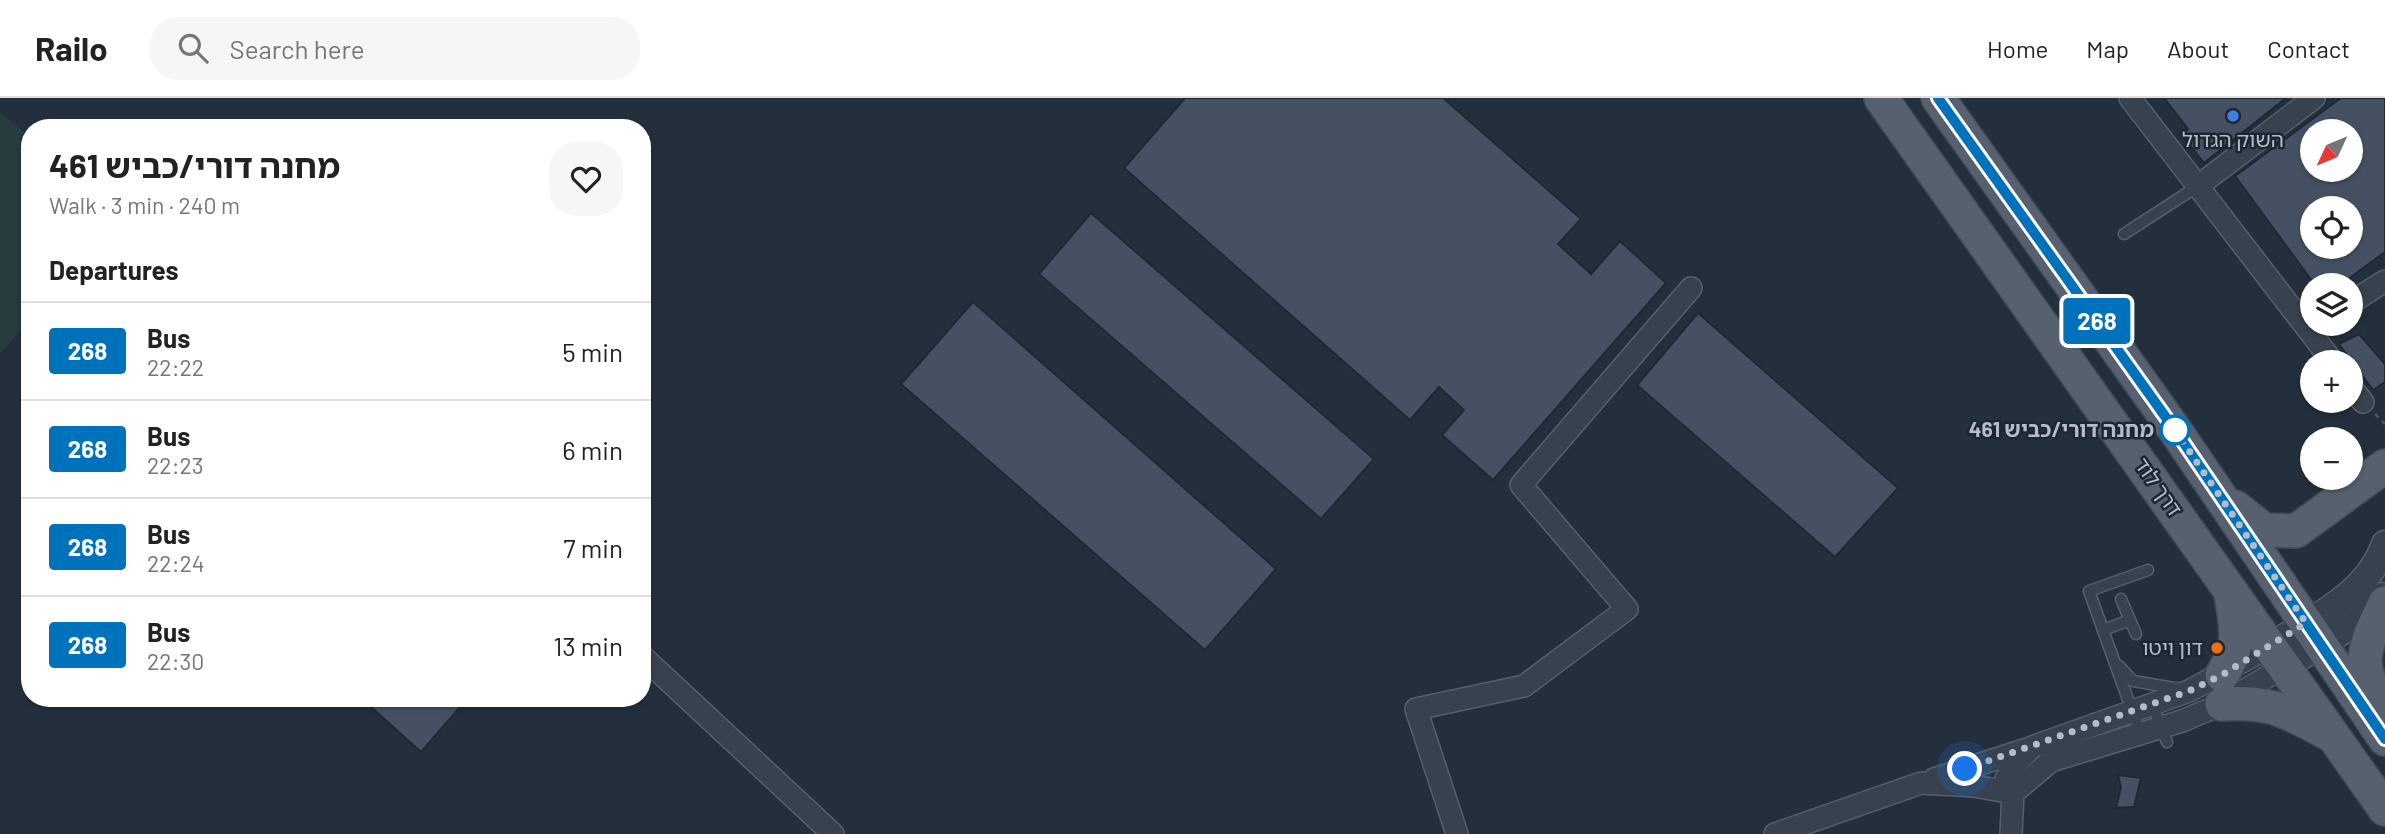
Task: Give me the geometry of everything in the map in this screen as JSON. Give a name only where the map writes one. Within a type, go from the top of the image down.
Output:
[{"type":"main road","name":"דרך לוד","points":[[1881,98],[2385,809]]},
{"type":"main road","points":[[1938,98],[2203,471],[2385,739]]},
{"type":"main road","points":[[2203,471],[2241,514],[2264,530],[2279,533],[2295,531],[2385,466]]},
{"type":"main road","points":[[2230,589],[2238,634],[2222,689],[2279,708],[2334,736]]},
{"type":"main road","points":[[2385,603],[2363,658],[2365,674],[2385,709]]},
{"type":"street","points":[[2130,98],[2324,350]]},
{"type":"street","points":[[2198,186],[2314,98]]},
{"type":"street","points":[[2363,295],[2385,281]]},
{"type":"street","points":[[1457,834],[1416,709],[1524,686],[1626,609],[1521,485],[1691,288]]},
{"type":"street","points":[[2314,634],[2339,603],[2365,581],[2385,544]]},
{"type":"street","points":[[2013,793],[2051,761],[2140,733],[2164,735],[2222,689],[2314,634],[2354,624],[2385,593]]},
{"type":"street","points":[[1774,834],[2189,691],[2222,689],[2278,656]]},
{"type":"street","points":[[651,664],[833,834]]},
{"type":"street","points":[[2011,834],[2013,793],[2006,779],[2015,764],[2032,747]]},
{"type":"street","points":[[1920,783],[1974,786],[2013,793]]},
{"type":"lane","points":[[2124,234],[2198,186]]},
{"type":"lane","points":[[2148,570],[2089,591],[2115,660],[2142,707],[2164,735]]},
{"type":"lane","points":[[2121,598],[2136,634]]},
{"type":"lane","points":[[2104,630],[2130,620]]},
{"type":"lane","points":[[2115,660],[2133,681],[2189,691]]},
{"type":"lane","points":[[2140,733],[2142,707]]},
{"type":"green space","points":[[0,113],[21,129],[21,331],[0,353]]},
{"type":"building","points":[[1185,98],[1443,98],[1581,219],[1558,244],[1591,274],[1620,241],[1666,283],[1493,480],[1442,435],[1464,410],[1439,387],[1410,420],[1124,168]]},
{"type":"building","name":"השוק הגדול","points":[[2164,98],[2286,98],[2204,163],[2181,134],[2188,129]]},
{"type":"building","points":[[2341,98],[2385,98],[2385,252],[2356,273],[2306,273],[2235,176],[2300,128],[2300,182],[2363,182],[2363,119],[2312,119]]},
{"type":"building","points":[[1091,213],[1374,459],[1321,519],[1039,274]]},
{"type":"building","points":[[973,302],[1276,569],[1205,650],[901,384]]},
{"type":"building","points":[[1698,313],[1898,488],[1835,557],[1637,385]]},
{"type":"building","points":[[2361,336],[2385,364],[2385,382],[2373,390],[2363,376],[2363,350],[2343,350],[2339,344]]},
{"type":"building","points":[[371,707],[460,707],[421,752]]},
{"type":"building","points":[[2118,775],[2141,778],[2134,807],[2116,808],[2121,787]]},
{"type":"bus line","name":"268","points":[[1938,98],[2177,433],[2385,739]]},
{"type":"place","name":"השוק הגדול","points":[[2233,116]]},
{"type":"place","name":"מחנה דורי/כביש 461","points":[[2175,430]]},
{"type":"place","name":"דון ויטו","points":[[2217,648]]},
{"type":"route","points":[[1965,769],[2189,691],[2222,675],[2306,623],[2175,430]]}]
